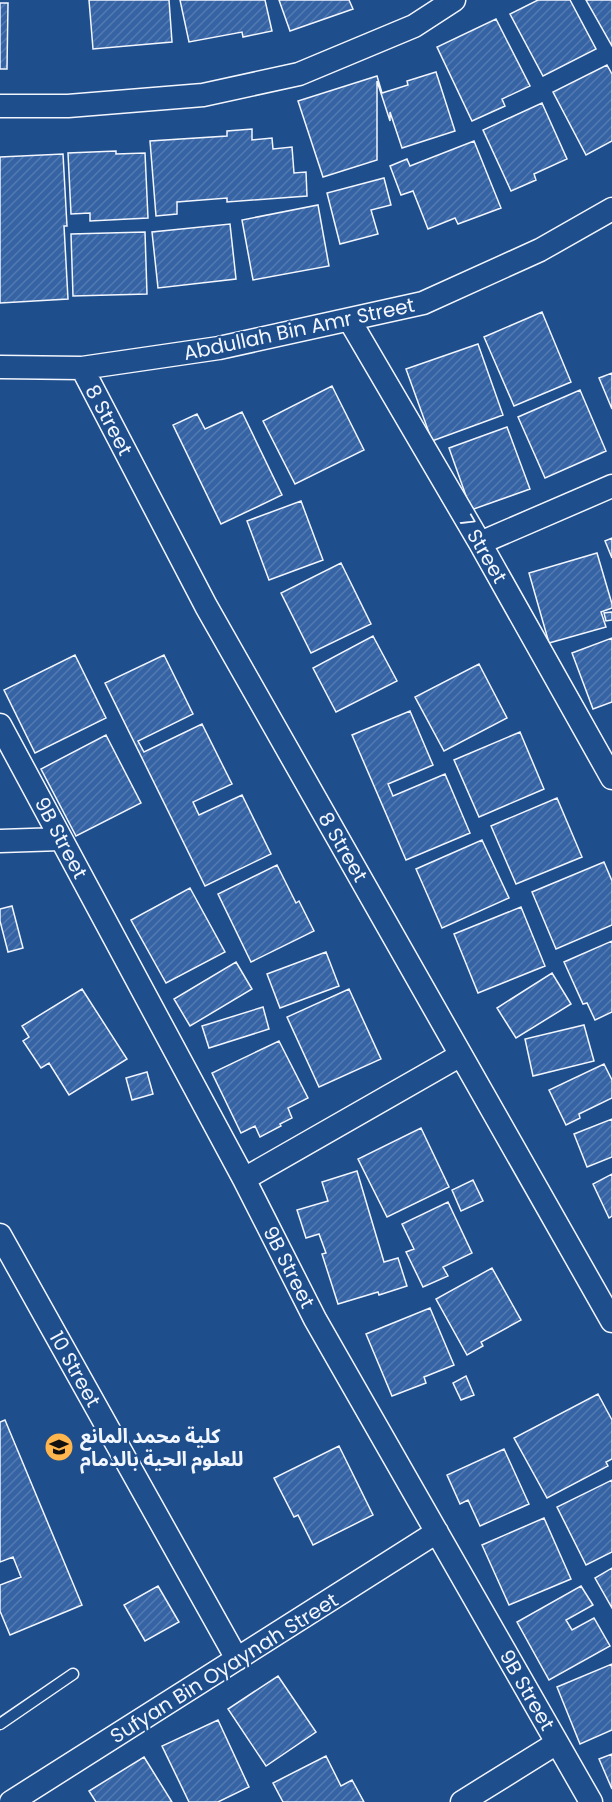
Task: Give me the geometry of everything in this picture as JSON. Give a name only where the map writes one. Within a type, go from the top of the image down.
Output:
[{"type":"street","points":[[0,106],[68,106],[203,95],[299,74],[414,26],[454,0]]},
{"type":"street","name":"Abdullah Bin Amr Street","points":[[0,367],[82,368],[219,348],[350,321],[423,303],[540,250],[612,209]]},
{"type":"street","name":"7 Street","points":[[350,321],[605,750],[612,778]]},
{"type":"street","name":"8 Street","points":[[82,368],[206,606],[612,1321]]},
{"type":"street","points":[[480,543],[612,486]]},
{"type":"street","name":"9B Street","points":[[0,725],[244,1179],[315,1319],[591,1802]]},
{"type":"street","points":[[0,841],[61,839]]},
{"type":"street","points":[[244,1179],[461,1055]]},
{"type":"street","name":"10 Street","points":[[0,1235],[237,1659]]},
{"type":"street","name":"Sufyan Bin Oyaynah Street","points":[[11,1802],[437,1533]]},
{"type":"street","points":[[462,1802],[557,1743]]},
{"type":"lane","points":[[0,1724],[73,1674]]},
{"type":"building","points":[[89,0],[169,0],[172,42],[93,49]]},
{"type":"building","points":[[180,0],[265,0],[272,31],[243,37],[242,32],[189,42]]},
{"type":"building","points":[[279,0],[349,0],[353,9],[290,31]]},
{"type":"building","points":[[538,0],[570,0],[596,49],[543,76],[510,14]]},
{"type":"building","points":[[586,0],[612,0],[612,46]]},
{"type":"building","points":[[0,3],[8,3],[7,69],[0,69]]},
{"type":"building","points":[[496,19],[530,86],[502,99],[505,106],[472,121],[437,47]]},
{"type":"building","points":[[607,65],[612,74],[612,141],[586,155],[553,92]]},
{"type":"building","points":[[436,72],[455,131],[402,148],[390,112],[390,121],[377,81],[377,160],[323,177],[298,101],[377,76],[382,93],[408,85],[407,81]]},
{"type":"building","points":[[542,103],[567,159],[534,174],[536,180],[511,191],[483,130]]},
{"type":"building","points":[[252,129],[252,140],[272,138],[273,149],[292,147],[294,173],[306,172],[307,196],[227,202],[227,198],[177,202],[177,214],[156,216],[150,141],[227,136],[227,131]]},
{"type":"building","points":[[474,141],[501,208],[458,224],[455,218],[428,229],[413,191],[401,195],[390,166],[407,159],[410,166]]},
{"type":"building","points":[[116,151],[116,154],[145,153],[148,218],[90,221],[90,213],[71,214],[68,153]]},
{"type":"building","points":[[63,154],[68,299],[0,303],[0,157]]},
{"type":"building","points":[[384,178],[391,205],[371,210],[378,234],[340,244],[327,193]]},
{"type":"building","points":[[318,205],[329,266],[253,280],[242,220]]},
{"type":"building","points":[[230,224],[236,279],[158,288],[152,232]]},
{"type":"building","points":[[145,232],[147,294],[73,296],[71,234]]},
{"type":"building","points":[[542,312],[571,382],[514,406],[484,337]]},
{"type":"building","points":[[478,344],[503,415],[432,441],[406,369]]},
{"type":"building","points":[[612,373],[612,409],[599,378]]},
{"type":"building","points":[[332,386],[364,450],[295,484],[263,421]]},
{"type":"building","points":[[580,390],[606,451],[545,478],[518,417]]},
{"type":"building","points":[[242,412],[282,495],[221,524],[173,425],[197,414],[205,429]]},
{"type":"building","points":[[507,427],[530,489],[471,510],[449,448]]},
{"type":"building","points":[[301,501],[323,560],[269,580],[247,521]]},
{"type":"building","points":[[612,538],[612,558],[605,541]]},
{"type":"building","points":[[597,553],[612,604],[612,608],[601,612],[606,627],[549,643],[529,573]]},
{"type":"building","points":[[341,563],[371,624],[311,653],[281,593]]},
{"type":"building","points":[[612,612],[612,620],[606,621],[604,613]]},
{"type":"building","points":[[373,636],[397,681],[336,712],[313,668]]},
{"type":"building","points":[[612,638],[612,702],[593,709],[572,653]]},
{"type":"building","points":[[75,655],[106,718],[35,753],[4,690]]},
{"type":"building","points":[[164,655],[193,714],[138,741],[144,752],[202,724],[232,784],[193,802],[199,815],[242,795],[271,854],[205,886],[105,683]]},
{"type":"building","points":[[479,664],[507,718],[444,751],[415,697]]},
{"type":"building","points":[[410,711],[433,765],[388,784],[393,796],[445,774],[470,833],[406,860],[352,735]]},
{"type":"building","points":[[520,732],[544,789],[479,817],[454,760]]},
{"type":"building","points":[[106,735],[141,803],[76,836],[41,769]]},
{"type":"building","points":[[557,798],[582,857],[516,884],[491,826]]},
{"type":"building","points":[[482,840],[509,898],[442,928],[416,869]]},
{"type":"building","points":[[604,862],[612,881],[612,925],[556,949],[532,892]]},
{"type":"building","points":[[277,865],[296,903],[299,901],[314,931],[251,962],[218,894]]},
{"type":"building","points":[[190,888],[225,952],[166,983],[131,920]]},
{"type":"building","points":[[12,906],[23,948],[8,952],[0,921],[0,909]]},
{"type":"building","points":[[521,907],[545,966],[478,993],[454,934]]},
{"type":"building","points":[[612,941],[612,1012],[595,1020],[587,1003],[583,1004],[564,962]]},
{"type":"building","points":[[326,952],[339,986],[280,1008],[267,974]]},
{"type":"building","points":[[236,962],[252,989],[190,1026],[174,999]]},
{"type":"building","points":[[552,973],[571,1004],[516,1038],[497,1008]]},
{"type":"building","points":[[82,989],[127,1059],[69,1095],[49,1063],[41,1068],[23,1041],[29,1037],[22,1026]]},
{"type":"building","points":[[349,989],[381,1059],[319,1087],[287,1017]]},
{"type":"building","points":[[263,1007],[269,1029],[209,1048],[202,1026]]},
{"type":"building","points":[[584,1025],[594,1061],[533,1076],[525,1039]]},
{"type":"building","points":[[279,1041],[308,1098],[288,1108],[292,1118],[260,1137],[255,1126],[241,1133],[212,1073]]},
{"type":"building","points":[[604,1064],[612,1080],[612,1098],[579,1114],[580,1118],[566,1125],[549,1090]]},
{"type":"building","points":[[147,1072],[153,1094],[132,1100],[126,1078]]},
{"type":"building","points":[[612,1119],[612,1157],[587,1167],[574,1134]]},
{"type":"building","points":[[421,1128],[449,1187],[387,1217],[358,1159]]},
{"type":"building","points":[[357,1171],[384,1262],[398,1258],[407,1286],[338,1304],[322,1254],[326,1253],[319,1234],[306,1238],[297,1210],[328,1201],[322,1182]]},
{"type":"building","points":[[612,1174],[612,1216],[609,1218],[593,1184]]},
{"type":"building","points":[[473,1180],[483,1201],[461,1211],[452,1190]]},
{"type":"building","points":[[448,1202],[472,1253],[443,1267],[448,1276],[423,1287],[406,1252],[414,1249],[402,1224]]},
{"type":"building","points":[[492,1268],[521,1320],[481,1342],[483,1346],[467,1355],[436,1299]]},
{"type":"building","points":[[430,1308],[454,1365],[424,1377],[426,1383],[392,1396],[366,1334]]},
{"type":"building","points":[[466,1376],[474,1395],[461,1400],[453,1383]]},
{"type":"building","points":[[598,1394],[612,1420],[612,1459],[606,1462],[608,1466],[547,1498],[514,1438]]},
{"type":"building","points":[[5,1420],[82,1605],[10,1635],[0,1611],[0,1585],[21,1577],[13,1557],[0,1562],[0,1422]]},
{"type":"building","points":[[339,1446],[373,1515],[313,1545],[298,1515],[294,1517],[274,1478]]},
{"type":"building","points":[[504,1449],[529,1504],[480,1526],[468,1500],[460,1504],[447,1475]]},
{"type":"building","points":[[612,1480],[612,1552],[586,1565],[557,1507]]},
{"type":"building","points":[[544,1518],[571,1579],[509,1605],[482,1545]]},
{"type":"building","points":[[612,1568],[612,1608],[595,1578]]},
{"type":"building","points":[[158,1586],[179,1622],[145,1641],[124,1605]]},
{"type":"building","points":[[581,1586],[593,1605],[566,1620],[572,1630],[594,1618],[610,1646],[549,1680],[517,1622]]},
{"type":"building","points":[[612,1664],[612,1730],[580,1744],[557,1687]]},
{"type":"building","points":[[278,1676],[316,1732],[266,1766],[228,1709]]},
{"type":"building","points":[[218,1720],[249,1787],[218,1802],[189,1802],[162,1746]]},
{"type":"building","points":[[612,1754],[612,1789],[599,1759]]},
{"type":"building","points":[[326,1756],[341,1786],[352,1780],[364,1802],[283,1802],[273,1783]]},
{"type":"building","points":[[144,1757],[172,1802],[96,1802],[89,1791]]},
{"type":"place","name":"كلية محمد المانع للعلوم الحية بالدمام","points":[[59,1447]]}]
